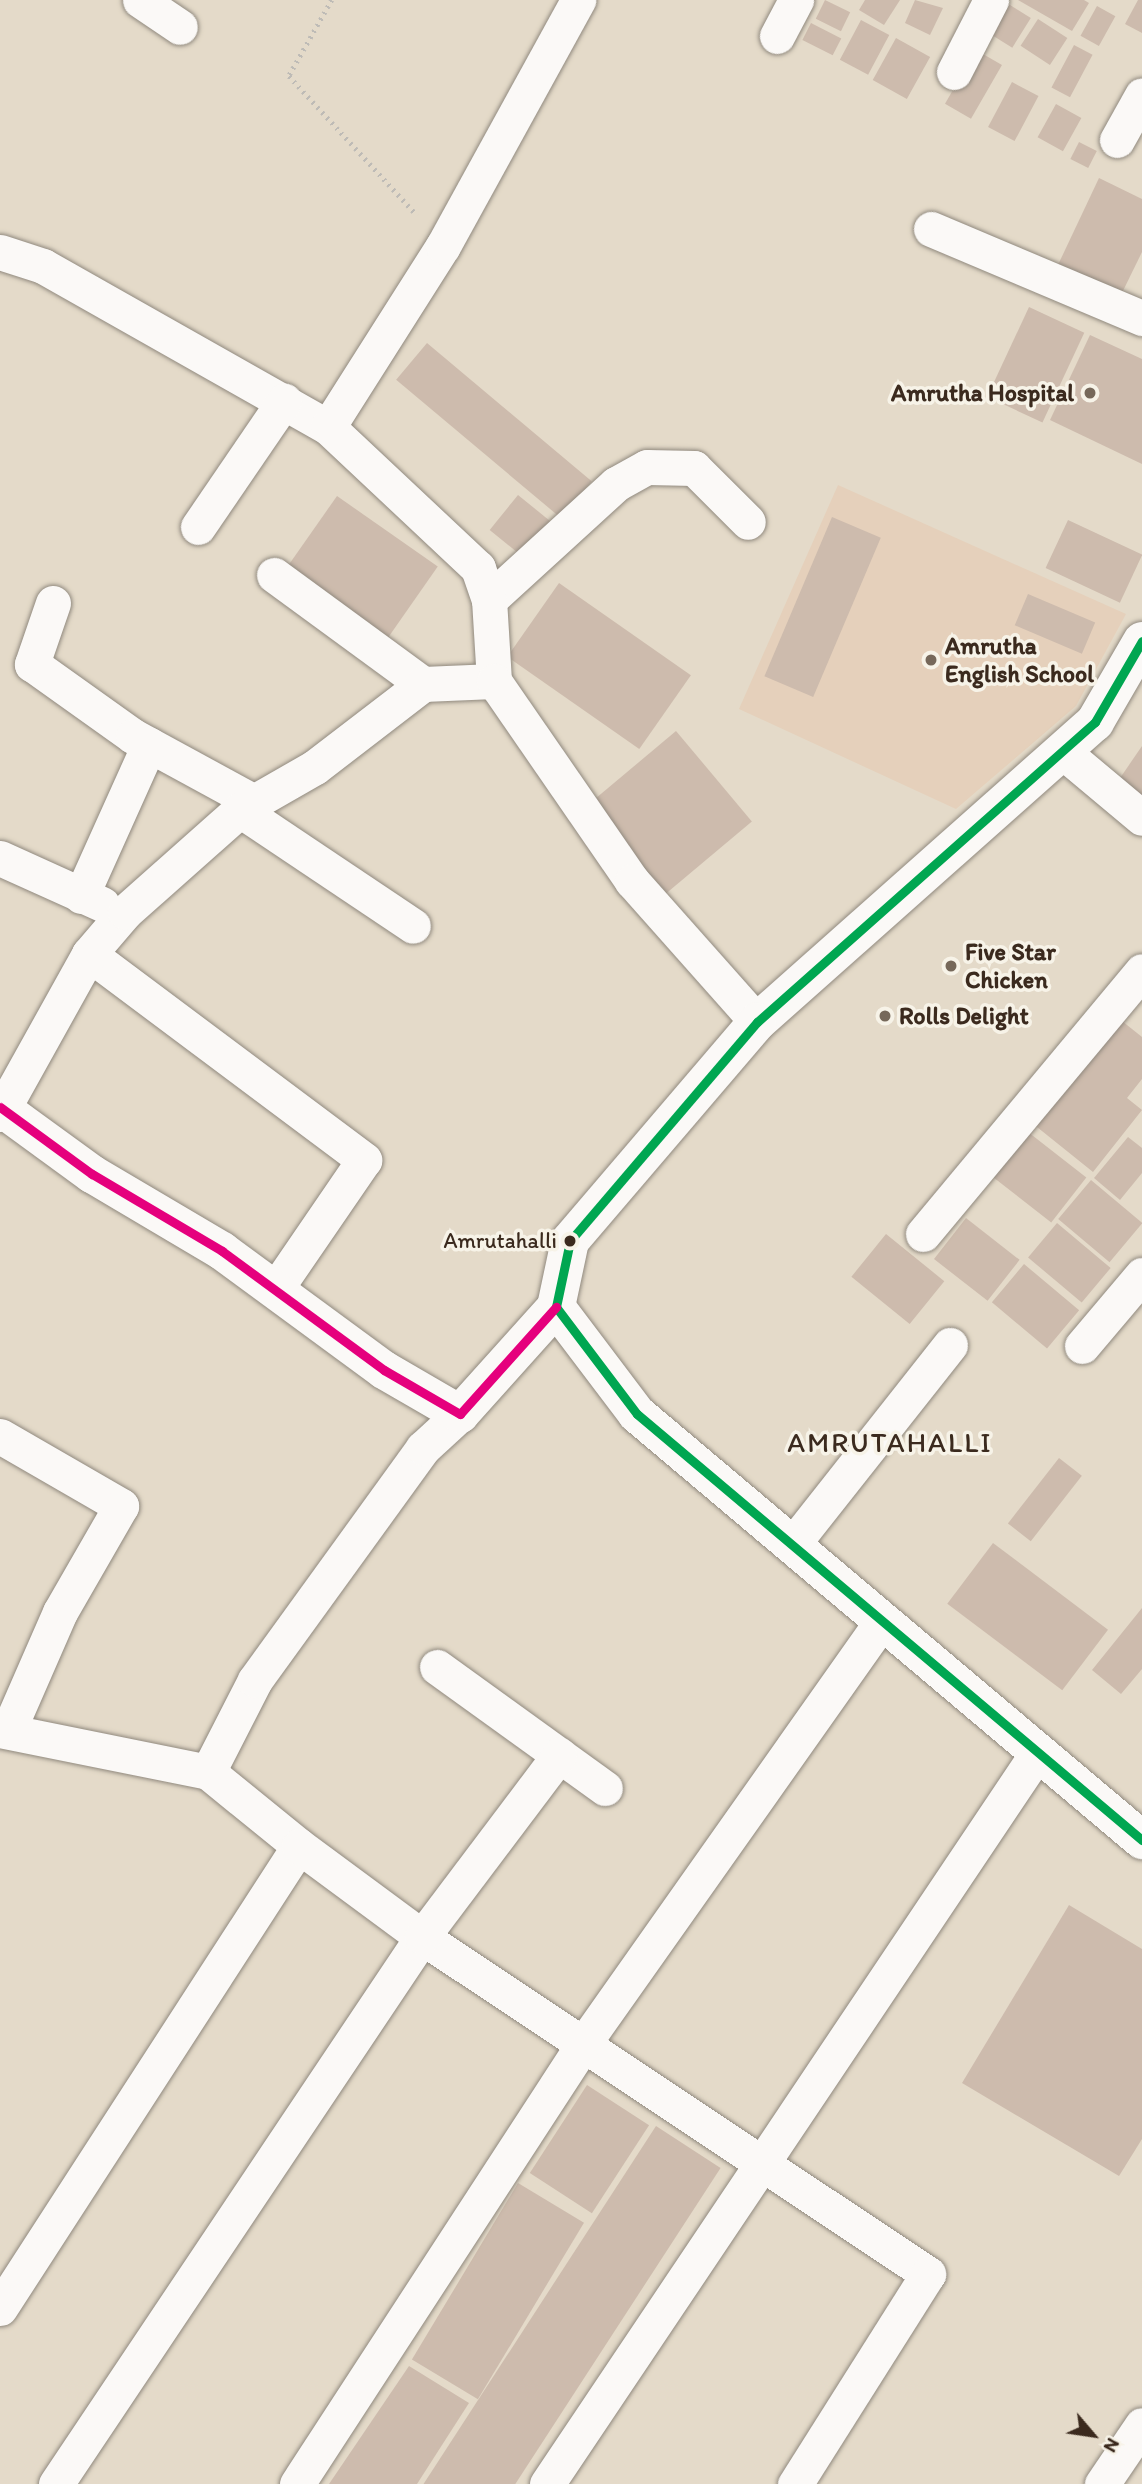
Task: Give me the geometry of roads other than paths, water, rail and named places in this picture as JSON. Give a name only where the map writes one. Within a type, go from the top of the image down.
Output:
[{"type":"street","points":[[140,0],[180,27]]},
{"type":"street","points":[[328,427],[443,246],[578,0]]},
{"type":"street","points":[[777,36],[796,0]]},
{"type":"street","points":[[954,72],[991,0]]},
{"type":"street","points":[[1117,140],[1142,95]]},
{"type":"street","points":[[931,229],[1142,318]]},
{"type":"street","points":[[0,252],[43,266],[328,427],[478,568],[489,600],[494,681],[632,881],[757,1022]]},
{"type":"street","points":[[198,527],[284,401]]},
{"type":"street","points":[[489,600],[616,484],[647,467],[694,468],[748,522]]},
{"type":"street","points":[[274,575],[423,684]]},
{"type":"street","points":[[53,603],[32,664],[149,745],[247,806],[413,926]]},
{"type":"street","points":[[208,1772],[255,1680],[423,1448],[460,1414],[556,1307],[570,1241],[757,1022],[1095,722],[1136,665]]},
{"type":"street","points":[[460,1414],[384,1370],[275,1290],[1,1110],[89,954],[125,912],[247,806],[314,767],[423,684],[494,681]]},
{"type":"street","points":[[81,896],[149,745]]},
{"type":"street","points":[[1062,751],[1142,818]]},
{"type":"street","points":[[0,858],[81,896],[125,912]]},
{"type":"street","points":[[89,954],[364,1160],[275,1290]]},
{"type":"street","points":[[923,1234],[1142,971]]},
{"type":"street","points":[[1082,1346],[1142,1275]]},
{"type":"street","points":[[556,1307],[637,1414],[1142,1840]]},
{"type":"street","points":[[792,1545],[950,1345]]},
{"type":"street","points":[[0,1436],[121,1506],[60,1612],[4,1731],[208,1772],[299,1846],[422,1937],[928,2273],[795,2484]]},
{"type":"street","points":[[298,2484],[584,2043],[882,1621]]},
{"type":"street","points":[[437,1667],[605,1788]]},
{"type":"street","points":[[547,2484],[1038,1752]]},
{"type":"street","points":[[56,2484],[422,1937],[559,1755]]},
{"type":"street","points":[[0,2308],[299,1846]]},
{"type":"street","points":[[1102,2484],[1142,2425]]},
{"type":"place","name":"Amrutha Hospital","points":[[1090,393]]},
{"type":"place","name":"Amrutha English School","points":[[931,660]]},
{"type":"place","name":"Five Star Chicken","points":[[951,966]]},
{"type":"place","name":"Rolls Delight","points":[[885,1016]]},
{"type":"place","name":"Amrutahalli","points":[[570,1241]]},
{"type":"district","name":"AMRUTAHALLI","points":[[890,1442]]}]
